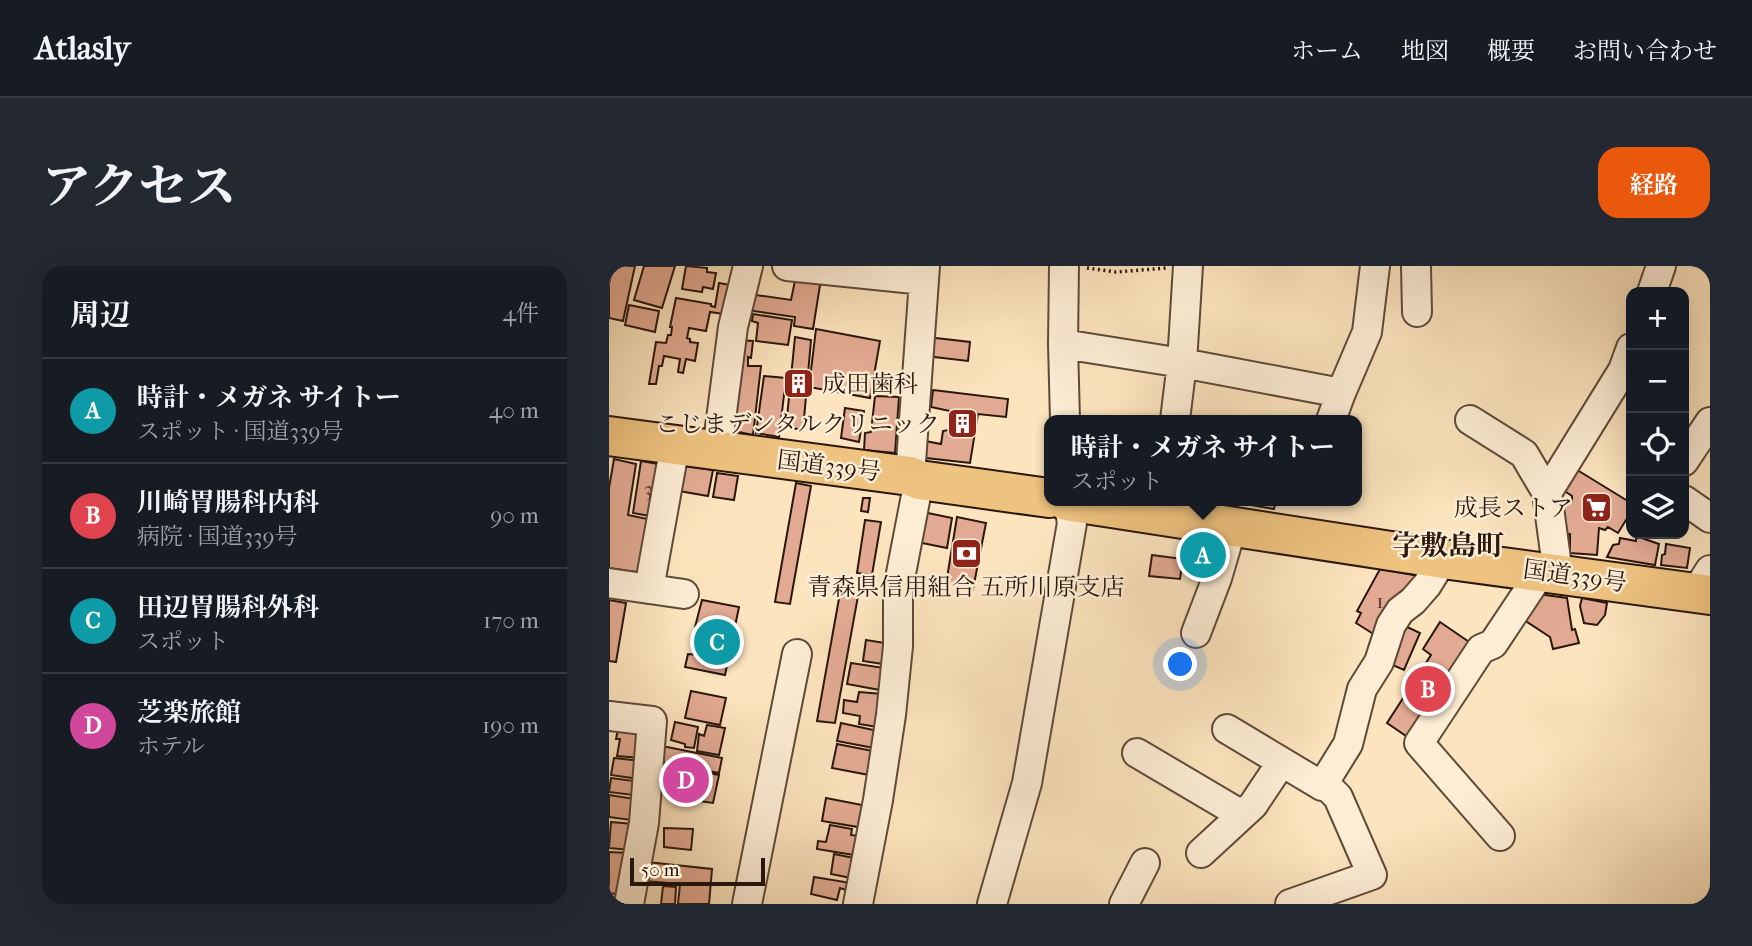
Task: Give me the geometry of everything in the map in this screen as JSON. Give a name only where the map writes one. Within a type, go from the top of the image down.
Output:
[{"type":"highway","name":"国道339号","points":[[609,436],[1044,497]]},
{"type":"highway","name":"国道339号","points":[[1128,506],[1165,509],[1232,527],[1443,559],[1550,573],[1705,586]]},
{"type":"street","points":[[717,450],[733,327],[748,266]]},
{"type":"street","points":[[787,266],[925,273],[914,478],[898,589],[898,646],[891,715],[858,904]]},
{"type":"street","points":[[1333,415],[1367,332],[1375,266]]},
{"type":"street","points":[[1416,266],[1417,312]]},
{"type":"street","points":[[1654,287],[1661,266]]},
{"type":"street","points":[[1065,415],[1063,344],[1072,267]]},
{"type":"street","points":[[1176,415],[1182,363],[1181,267]]},
{"type":"street","points":[[1063,344],[1341,393]]},
{"type":"street","points":[[1547,493],[1623,370],[1630,350]]},
{"type":"street","points":[[1470,421],[1524,454],[1547,493],[1550,573],[1493,644],[1481,649],[1419,743],[1500,836]]},
{"type":"street","points":[[1689,454],[1710,422]]},
{"type":"street","points":[[649,589],[675,445]]},
{"type":"street","points":[[1689,503],[1710,518]]},
{"type":"street","points":[[992,904],[1027,783],[1072,523],[1068,506]]},
{"type":"street","points":[[1196,633],[1217,578],[1232,527]]},
{"type":"street","points":[[1322,786],[1348,744],[1362,689],[1379,662],[1391,625],[1400,611],[1427,585],[1443,559]]},
{"type":"street","points":[[609,583],[684,594]]},
{"type":"street","points":[[747,904],[797,654]]},
{"type":"street","points":[[609,716],[652,722],[644,823],[629,904]]},
{"type":"street","points":[[1227,729],[1322,786],[1328,787],[1338,797],[1372,875],[1290,904]]},
{"type":"street","points":[[1137,753],[1242,815]]},
{"type":"street","points":[[1201,853],[1253,805],[1282,763]]},
{"type":"street","points":[[1124,904],[1145,863]]},
{"type":"path","points":[[1072,267],[1116,272],[1181,267]]},
{"type":"building","points":[[613,266],[635,266],[623,321],[609,318],[609,284]]},
{"type":"building","points":[[644,266],[675,266],[662,308],[634,300]]},
{"type":"building","points":[[686,266],[707,268],[707,272],[716,273],[713,289],[703,287],[702,292],[682,289]]},
{"type":"building","points":[[796,276],[821,279],[813,329],[794,326],[795,317],[746,310],[749,294],[791,300]]},
{"type":"building","points":[[719,283],[736,286],[723,314],[710,312],[706,331],[689,328],[687,338],[690,342],[698,343],[695,361],[686,359],[683,373],[678,372],[680,359],[664,356],[656,384],[649,384],[656,342],[666,343],[668,335],[671,335],[676,298],[715,307]]},
{"type":"building","points":[[629,305],[659,311],[655,332],[625,325]]},
{"type":"building","points":[[753,314],[792,320],[788,345],[756,341],[758,323],[752,321]]},
{"type":"building","points":[[816,329],[880,341],[870,398],[809,387]]},
{"type":"building","name":"成田歯科","points":[[795,337],[811,340],[803,430],[786,427]]},
{"type":"building","points":[[927,337],[970,342],[968,361],[926,356]]},
{"type":"building","points":[[737,340],[753,341],[748,366],[761,366],[753,435],[729,430]]},
{"type":"building","points":[[764,376],[786,378],[779,437],[756,433]]},
{"type":"building","name":"こじまデンタルクリニック","points":[[933,390],[1008,399],[1006,417],[978,414],[970,463],[926,458],[925,441],[941,444],[943,431],[949,430],[950,411],[931,407]]},
{"type":"building","points":[[875,396],[899,397],[895,453],[864,450],[865,433],[871,432]]},
{"type":"building","points":[[845,408],[864,411],[859,442],[841,438]]},
{"type":"building","points":[[614,459],[636,464],[628,515],[652,520],[643,573],[609,568],[609,488]]},
{"type":"building","points":[[641,461],[664,465],[655,517],[633,513]]},
{"type":"building","points":[[677,465],[713,470],[708,496],[673,490]]},
{"type":"building","name":"成長ストア","points":[[1574,468],[1626,500],[1626,520],[1618,533],[1608,527],[1605,530],[1599,528],[1597,555],[1570,553],[1570,534],[1564,534],[1562,501],[1572,502],[1572,496],[1560,488]]},
{"type":"building","points":[[717,473],[738,476],[734,500],[713,497]]},
{"type":"building","points":[[796,483],[811,486],[790,604],[775,602]]},
{"type":"building","points":[[863,498],[870,498],[868,512],[861,511]]},
{"type":"building","points":[[923,512],[952,518],[947,548],[917,542]]},
{"type":"building","name":"青森県信用組合 五所川原支店","points":[[957,517],[986,523],[973,589],[946,584]]},
{"type":"building","points":[[865,520],[881,522],[872,575],[857,573]]},
{"type":"building","points":[[1620,538],[1636,541],[1645,539],[1659,544],[1655,565],[1607,557],[1613,545],[1619,544]]},
{"type":"building","points":[[1190,541],[1220,548],[1216,566],[1185,562]]},
{"type":"building","points":[[1666,544],[1690,548],[1687,568],[1661,565]]},
{"type":"building","points":[[1152,555],[1183,559],[1180,579],[1149,576]]},
{"type":"building","points":[[1380,569],[1414,575],[1420,580],[1375,635],[1356,623],[1361,613],[1357,611]]},
{"type":"building","points":[[840,593],[858,596],[835,723],[817,721]]},
{"type":"building","points":[[1538,594],[1567,598],[1572,630],[1575,629],[1579,643],[1553,649],[1550,637],[1521,618]]},
{"type":"building","points":[[1582,598],[1607,603],[1605,615],[1597,625],[1584,623],[1580,606]]},
{"type":"building","points":[[609,600],[626,603],[616,662],[609,661]]},
{"type":"building","points":[[702,600],[739,607],[725,675],[685,667],[688,654],[699,655],[705,630],[695,627]]},
{"type":"building","points":[[1440,622],[1475,646],[1412,740],[1387,723],[1431,655],[1423,649]]},
{"type":"building","points":[[1405,626],[1420,633],[1404,670],[1388,663]]},
{"type":"building","points":[[866,640],[885,643],[883,664],[863,661]]},
{"type":"building","points":[[851,663],[884,668],[880,690],[847,684]]},
{"type":"building","points":[[691,691],[726,698],[720,725],[685,718]]},
{"type":"building","points":[[859,692],[882,694],[878,727],[859,724],[860,716],[843,713],[844,700],[857,702]]},
{"type":"building","points":[[675,722],[698,727],[694,748],[671,740]]},
{"type":"building","points":[[841,723],[878,731],[874,748],[837,741]]},
{"type":"building","points":[[707,725],[725,728],[719,755],[697,751],[699,734],[704,736]]},
{"type":"building","points":[[643,728],[641,758],[617,756],[620,739],[616,739],[618,729]]},
{"type":"building","points":[[837,744],[873,751],[869,775],[832,768]]},
{"type":"building","points":[[662,746],[722,758],[719,773],[658,762]]},
{"type":"building","points":[[614,758],[642,761],[639,779],[611,775]]},
{"type":"building","points":[[659,764],[719,775],[713,803],[699,801],[700,795],[653,786]]},
{"type":"building","points":[[611,778],[634,781],[633,795],[609,792]]},
{"type":"building","points":[[609,795],[635,799],[631,820],[609,817]]},
{"type":"building","points":[[826,798],[862,805],[858,827],[822,821]]},
{"type":"building","points":[[611,822],[633,824],[631,850],[609,848]]},
{"type":"building","points":[[830,825],[852,829],[851,835],[858,836],[854,855],[817,849],[818,841],[826,842]]},
{"type":"building","points":[[664,828],[693,829],[691,850],[664,847]]},
{"type":"building","points":[[609,852],[628,853],[623,895],[609,893]]},
{"type":"building","points":[[834,854],[854,858],[851,878],[831,874]]},
{"type":"building","points":[[647,862],[712,869],[709,904],[678,904],[680,884],[645,881]]},
{"type":"building","points":[[814,877],[851,883],[849,891],[840,888],[837,900],[811,894]]},
{"type":"building","points":[[663,886],[676,887],[675,904],[661,904]]},
{"type":"place","name":"成田歯科","points":[[799,384]]},
{"type":"place","name":"こじまデンタルクリニック","points":[[963,424]]},
{"type":"place","name":"成長ストア","points":[[1596,508]]},
{"type":"place","name":"青森県信用組合 五所川原支店","points":[[966,553]]},
{"type":"place","name":"時計・メガネ サイトー","points":[[1203,555]]},
{"type":"place","name":"田辺胃腸科外科","points":[[717,642]]},
{"type":"place","name":"川崎胃腸科内科","points":[[1428,689]]},
{"type":"place","name":"芝楽旅館","points":[[686,780]]},
{"type":"district","name":"字敷島町","points":[[1448,545]]}]
